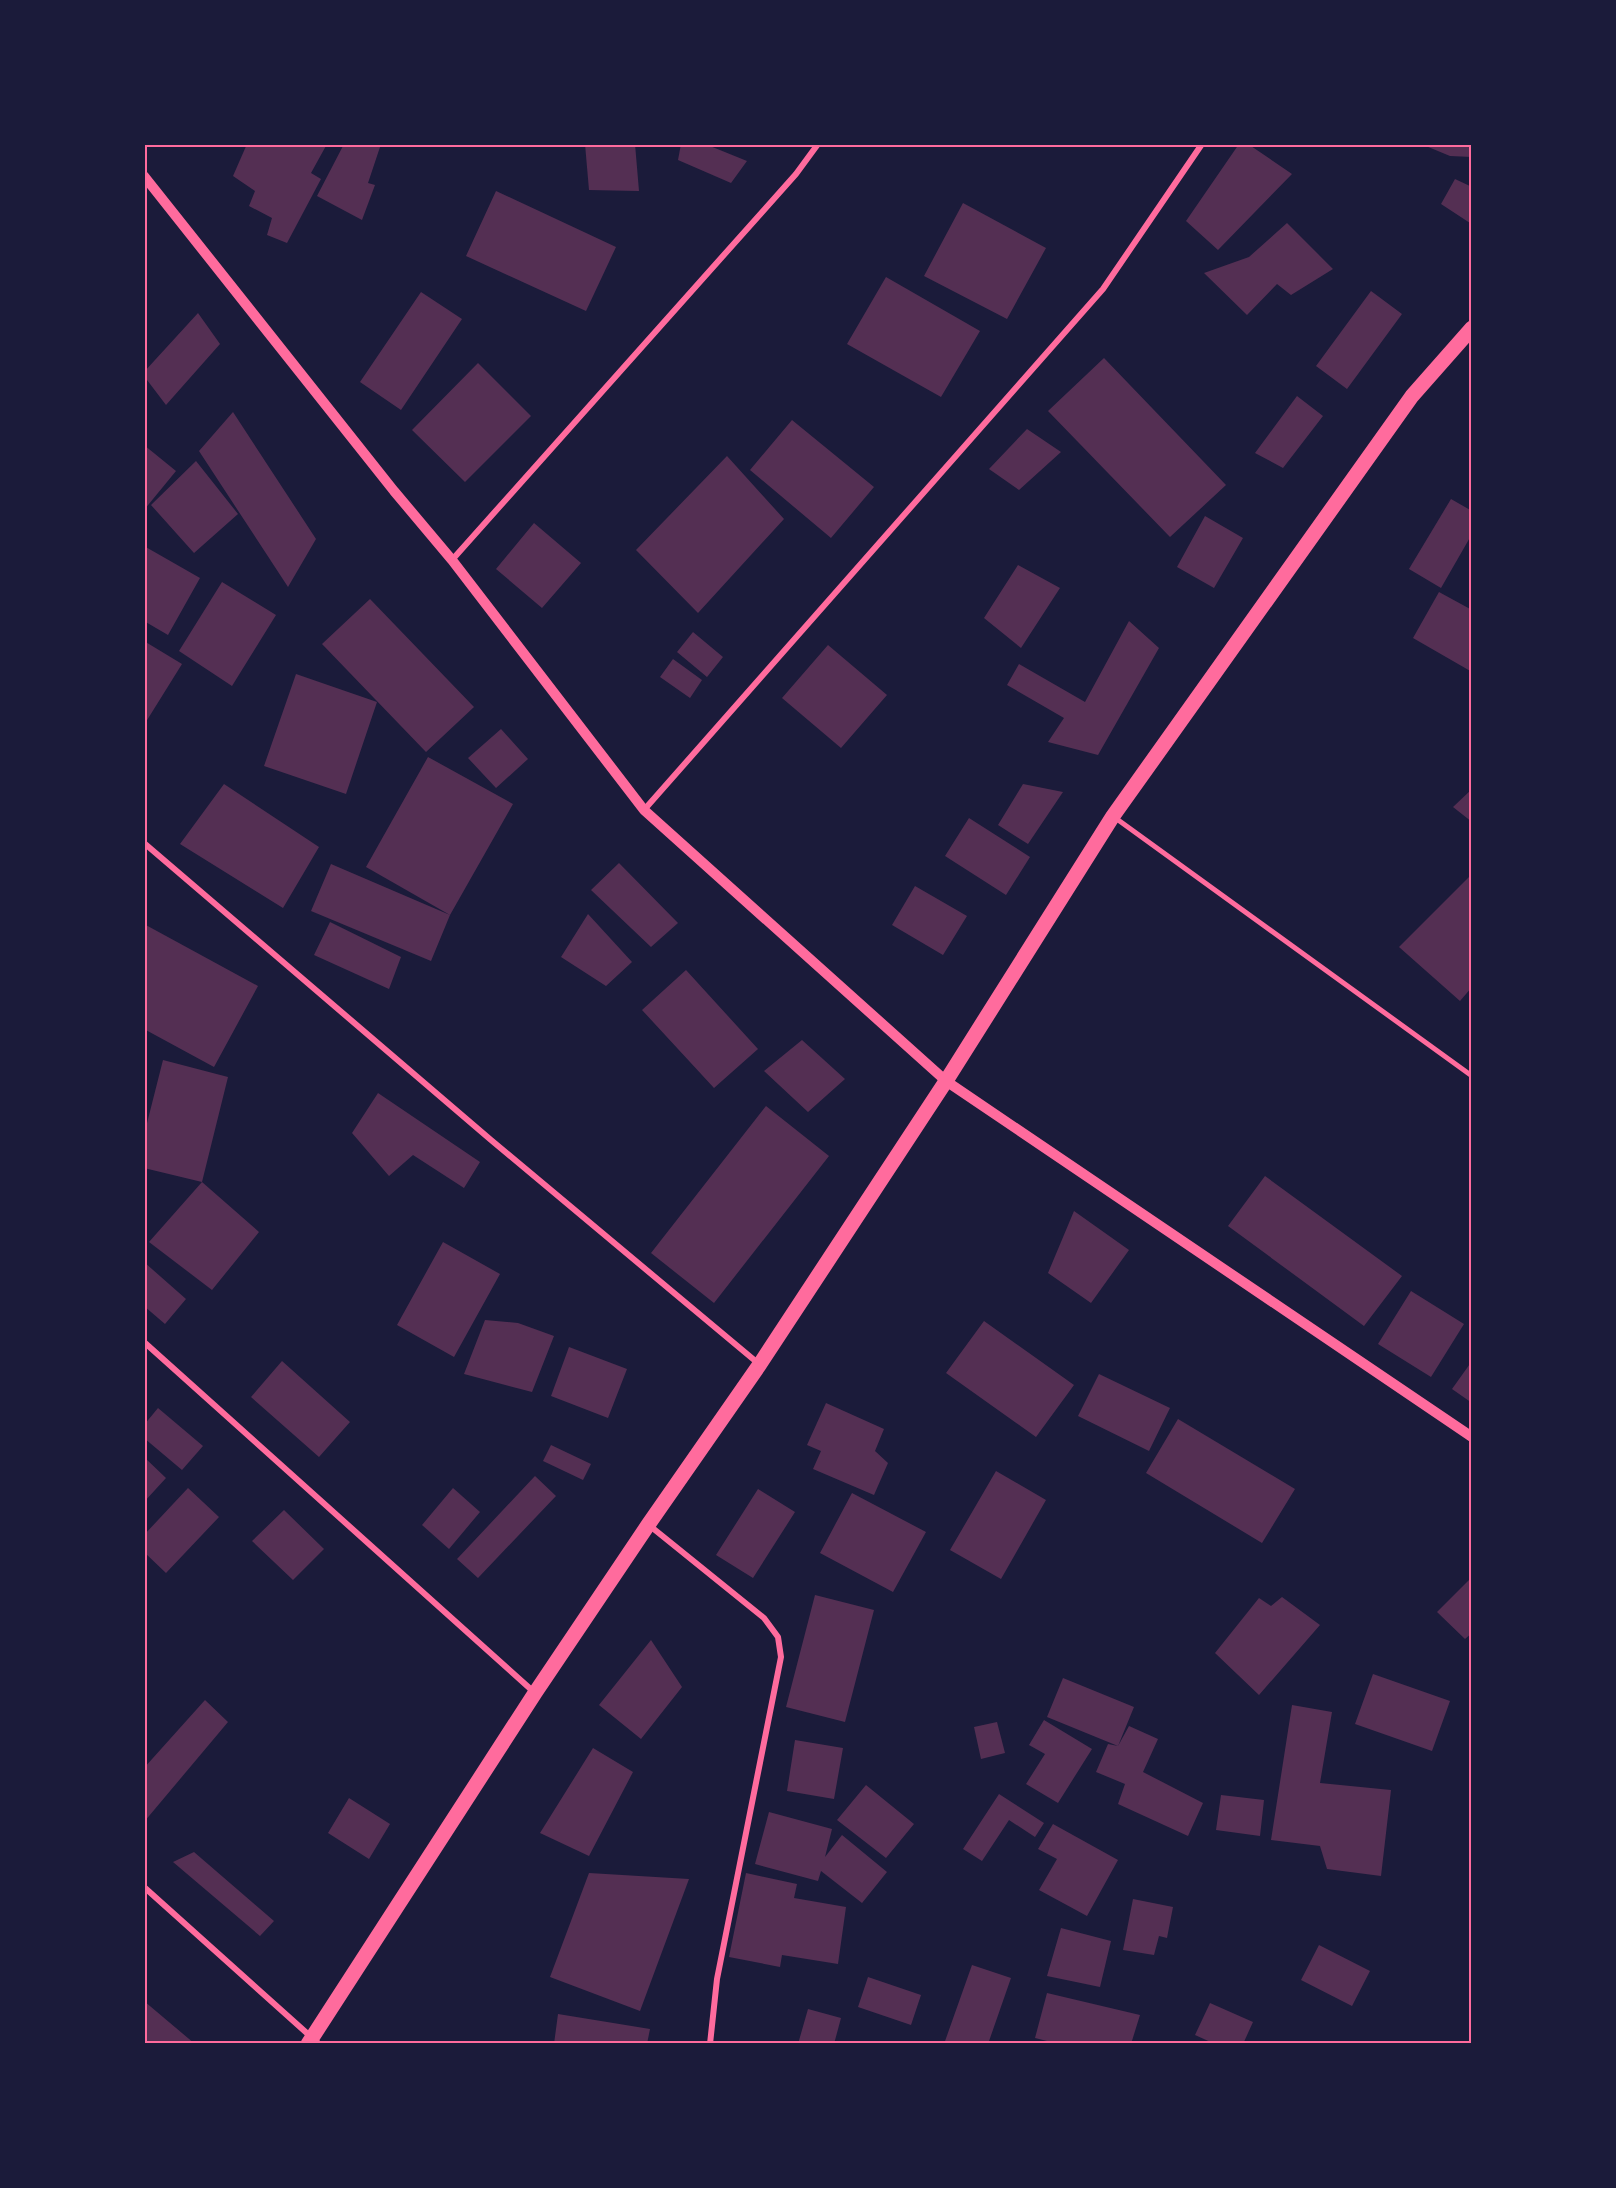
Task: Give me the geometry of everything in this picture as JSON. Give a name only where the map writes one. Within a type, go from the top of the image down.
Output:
[{"type":"main road","points":[[313,2042],[535,1694],[648,1525],[760,1364],[946,1081],[1113,816],[1412,396],[1472,328]]},
{"type":"street","points":[[452,560],[796,174],[818,144]]},
{"type":"street","points":[[644,810],[1103,289],[1202,144]]},
{"type":"street","points":[[144,176],[394,491],[452,560],[644,810],[946,1081],[1472,1437]]},
{"type":"street","points":[[1113,816],[1472,1076]]},
{"type":"street","points":[[144,843],[491,1140],[760,1364]]},
{"type":"street","points":[[144,1342],[535,1694]]},
{"type":"street","points":[[648,1525],[764,1618],[778,1637],[782,1657],[721,1956],[710,2044]]},
{"type":"street","points":[[144,1887],[313,2042]]},
{"type":"building","points":[[247,144],[327,144],[311,173],[321,179],[287,243],[267,235],[272,218],[249,206],[255,191],[233,176]]},
{"type":"building","points":[[344,144],[381,144],[368,183],[375,185],[362,220],[317,196]]},
{"type":"building","points":[[585,144],[635,144],[639,191],[589,190]]},
{"type":"building","points":[[681,144],[705,144],[747,161],[731,183],[678,160]]},
{"type":"building","points":[[1239,144],[1248,144],[1292,174],[1218,250],[1186,221]]},
{"type":"building","points":[[1421,144],[1472,144],[1472,157],[1450,156]]},
{"type":"building","points":[[1455,179],[1472,187],[1470,223],[1441,204]]},
{"type":"building","points":[[496,191],[616,247],[586,311],[466,256]]},
{"type":"building","points":[[963,203],[1046,248],[1007,319],[924,276]]},
{"type":"building","points":[[1287,223],[1333,269],[1291,295],[1277,284],[1247,315],[1204,273],[1249,257]]},
{"type":"building","points":[[886,277],[980,331],[941,397],[847,344]]},
{"type":"building","points":[[1371,291],[1402,314],[1347,389],[1316,366]]},
{"type":"building","points":[[421,292],[462,319],[401,410],[360,382]]},
{"type":"building","points":[[198,313],[220,344],[166,405],[144,376],[144,372]]},
{"type":"building","points":[[1104,358],[1226,485],[1170,537],[1048,411]]},
{"type":"building","points":[[478,363],[531,416],[465,482],[412,430]]},
{"type":"building","points":[[1297,396],[1323,416],[1283,468],[1255,453]]},
{"type":"building","points":[[233,412],[316,539],[288,587],[199,451]]},
{"type":"building","points":[[792,420],[874,487],[831,538],[750,470]]},
{"type":"building","points":[[1027,429],[1061,452],[1019,490],[989,469]]},
{"type":"building","points":[[144,445],[176,471],[144,510]]},
{"type":"building","points":[[727,456],[784,519],[698,613],[636,550]]},
{"type":"building","points":[[196,461],[238,514],[194,553],[151,505]]},
{"type":"building","points":[[1451,499],[1472,511],[1472,534],[1441,588],[1409,569]]},
{"type":"building","points":[[1205,516],[1243,538],[1214,588],[1177,567]]},
{"type":"building","points":[[534,523],[581,563],[542,608],[496,569]]},
{"type":"building","points":[[144,546],[200,578],[168,635],[144,621]]},
{"type":"building","points":[[1018,565],[1060,588],[1021,648],[984,618]]},
{"type":"building","points":[[222,582],[276,615],[232,686],[179,651]]},
{"type":"building","points":[[1439,592],[1472,610],[1472,672],[1413,638]]},
{"type":"building","points":[[370,599],[474,707],[426,752],[322,644]]},
{"type":"building","points":[[1129,621],[1159,648],[1098,755],[1048,742],[1064,718],[1007,685],[1019,664],[1085,702]]},
{"type":"building","points":[[693,632],[723,657],[707,677],[677,652]]},
{"type":"building","points":[[144,641],[182,664],[144,725]]},
{"type":"building","points":[[828,645],[887,695],[841,748],[782,698]]},
{"type":"building","points":[[673,659],[702,680],[690,698],[660,677]]},
{"type":"building","points":[[296,674],[377,702],[346,794],[264,766]]},
{"type":"building","points":[[501,729],[528,759],[496,788],[468,758]]},
{"type":"building","points":[[428,757],[513,804],[450,915],[366,867]]},
{"type":"building","points":[[224,784],[319,847],[283,908],[180,844]]},
{"type":"building","points":[[1023,784],[1063,792],[1028,844],[998,825]]},
{"type":"building","points":[[1472,789],[1472,822],[1453,807]]},
{"type":"building","points":[[969,818],[1030,857],[1006,895],[945,856]]},
{"type":"building","points":[[619,863],[678,923],[651,947],[591,890]]},
{"type":"building","points":[[331,864],[450,915],[431,961],[311,911]]},
{"type":"building","points":[[1472,874],[1472,987],[1460,1001],[1399,947]]},
{"type":"building","points":[[915,886],[967,916],[943,955],[892,925]]},
{"type":"building","points":[[588,914],[632,962],[606,986],[561,957]]},
{"type":"building","points":[[330,922],[401,957],[389,989],[314,955]]},
{"type":"building","points":[[144,924],[258,986],[214,1067],[144,1029]]},
{"type":"building","points":[[686,970],[758,1049],[714,1088],[642,1010]]},
{"type":"building","points":[[802,1040],[845,1079],[808,1112],[764,1071]]},
{"type":"building","points":[[163,1060],[228,1077],[202,1182],[144,1168],[144,1135]]},
{"type":"building","points":[[378,1093],[480,1162],[464,1188],[413,1155],[389,1176],[352,1133]]},
{"type":"building","points":[[766,1106],[829,1156],[714,1303],[651,1253]]},
{"type":"building","points":[[1265,1176],[1402,1276],[1364,1326],[1228,1226]]},
{"type":"building","points":[[202,1182],[259,1232],[212,1290],[149,1242]]},
{"type":"building","points":[[1074,1211],[1129,1250],[1091,1303],[1048,1273]]},
{"type":"building","points":[[443,1242],[500,1274],[454,1357],[397,1325]]},
{"type":"building","points":[[144,1262],[186,1299],[165,1324],[144,1306]]},
{"type":"building","points":[[1411,1291],[1464,1324],[1431,1377],[1378,1344]]},
{"type":"building","points":[[485,1320],[518,1323],[554,1336],[532,1392],[464,1374]]},
{"type":"building","points":[[984,1321],[1074,1385],[1036,1437],[946,1373]]},
{"type":"building","points":[[569,1347],[627,1369],[608,1418],[551,1396]]},
{"type":"building","points":[[282,1361],[350,1422],[319,1457],[251,1397]]},
{"type":"building","points":[[1472,1361],[1472,1403],[1452,1389]]},
{"type":"building","points":[[1099,1374],[1170,1408],[1149,1451],[1078,1416]]},
{"type":"building","points":[[826,1403],[884,1429],[875,1451],[888,1463],[874,1495],[813,1469],[821,1451],[807,1445]]},
{"type":"building","points":[[158,1408],[203,1446],[182,1470],[144,1438],[144,1425]]},
{"type":"building","points":[[1178,1419],[1295,1489],[1262,1543],[1146,1473]]},
{"type":"building","points":[[551,1445],[591,1464],[583,1480],[543,1461]]},
{"type":"building","points":[[144,1457],[166,1478],[144,1502]]},
{"type":"building","points":[[996,1471],[1046,1500],[1001,1579],[950,1550]]},
{"type":"building","points":[[535,1476],[556,1496],[478,1578],[457,1559]]},
{"type":"building","points":[[188,1488],[219,1517],[166,1573],[144,1552],[144,1535]]},
{"type":"building","points":[[453,1488],[480,1512],[449,1549],[422,1525]]},
{"type":"building","points":[[758,1489],[795,1512],[753,1578],[716,1555]]},
{"type":"building","points":[[852,1493],[926,1532],[893,1592],[820,1553]]},
{"type":"building","points":[[284,1510],[324,1549],[293,1580],[252,1541]]},
{"type":"building","points":[[1472,1577],[1472,1633],[1465,1639],[1437,1612]]},
{"type":"building","points":[[815,1595],[874,1610],[845,1722],[786,1707]]},
{"type":"building","points":[[1282,1597],[1320,1625],[1259,1695],[1215,1653],[1259,1598],[1271,1606]]},
{"type":"building","points":[[651,1640],[682,1687],[641,1739],[599,1705]]},
{"type":"building","points":[[1373,1674],[1450,1701],[1432,1751],[1355,1724]]},
{"type":"building","points":[[1063,1678],[1134,1707],[1118,1746],[1047,1717]]},
{"type":"building","points":[[205,1700],[228,1722],[144,1822],[144,1768]]},
{"type":"building","points":[[1292,1705],[1332,1712],[1320,1783],[1391,1790],[1381,1876],[1327,1869],[1320,1846],[1271,1840]]},
{"type":"building","points":[[1044,1720],[1092,1749],[1058,1803],[1026,1784],[1045,1754],[1029,1745]]},
{"type":"building","points":[[997,1722],[1005,1753],[981,1759],[974,1727]]},
{"type":"building","points":[[1129,1726],[1158,1739],[1143,1772],[1203,1803],[1188,1836],[1118,1804],[1125,1784],[1096,1772],[1108,1744],[1118,1746]]},
{"type":"building","points":[[795,1740],[843,1748],[834,1799],[787,1791]]},
{"type":"building","points":[[593,1748],[633,1772],[589,1856],[540,1833]]},
{"type":"building","points":[[866,1785],[914,1824],[886,1858],[837,1820]]},
{"type":"building","points":[[999,1794],[1044,1823],[1035,1837],[1009,1820],[982,1861],[963,1849]]},
{"type":"building","points":[[1221,1795],[1264,1800],[1260,1836],[1216,1830]]},
{"type":"building","points":[[349,1798],[390,1824],[369,1859],[328,1833]]},
{"type":"building","points":[[769,1812],[832,1829],[825,1857],[842,1835],[887,1872],[862,1903],[821,1871],[818,1881],[755,1864]]},
{"type":"building","points":[[1053,1824],[1118,1860],[1087,1916],[1039,1890],[1057,1859],[1038,1849]]},
{"type":"building","points":[[194,1852],[274,1921],[260,1936],[173,1862]]},
{"type":"building","points":[[589,1873],[689,1879],[640,2011],[550,1977]]},
{"type":"building","points":[[746,1873],[797,1884],[794,1898],[846,1907],[838,1964],[782,1955],[780,1967],[729,1957]]},
{"type":"building","points":[[1133,1899],[1173,1907],[1167,1938],[1159,1936],[1154,1955],[1123,1950]]},
{"type":"building","points":[[1061,1928],[1111,1941],[1100,1987],[1047,1976]]},
{"type":"building","points":[[1319,1945],[1370,1971],[1352,2006],[1301,1980]]},
{"type":"building","points":[[972,1965],[1011,1978],[988,2044],[944,2044]]},
{"type":"building","points":[[868,1977],[921,1995],[911,2025],[858,2007]]},
{"type":"building","points":[[1047,1993],[1140,2015],[1131,2044],[1059,2044],[1035,2038]]},
{"type":"building","points":[[144,2001],[195,2044],[144,2044]]},
{"type":"building","points":[[1210,2003],[1253,2022],[1243,2044],[1215,2044],[1195,2035]]},
{"type":"building","points":[[808,2009],[841,2018],[834,2044],[798,2044]]},
{"type":"building","points":[[558,2014],[650,2029],[647,2044],[554,2044]]}]
